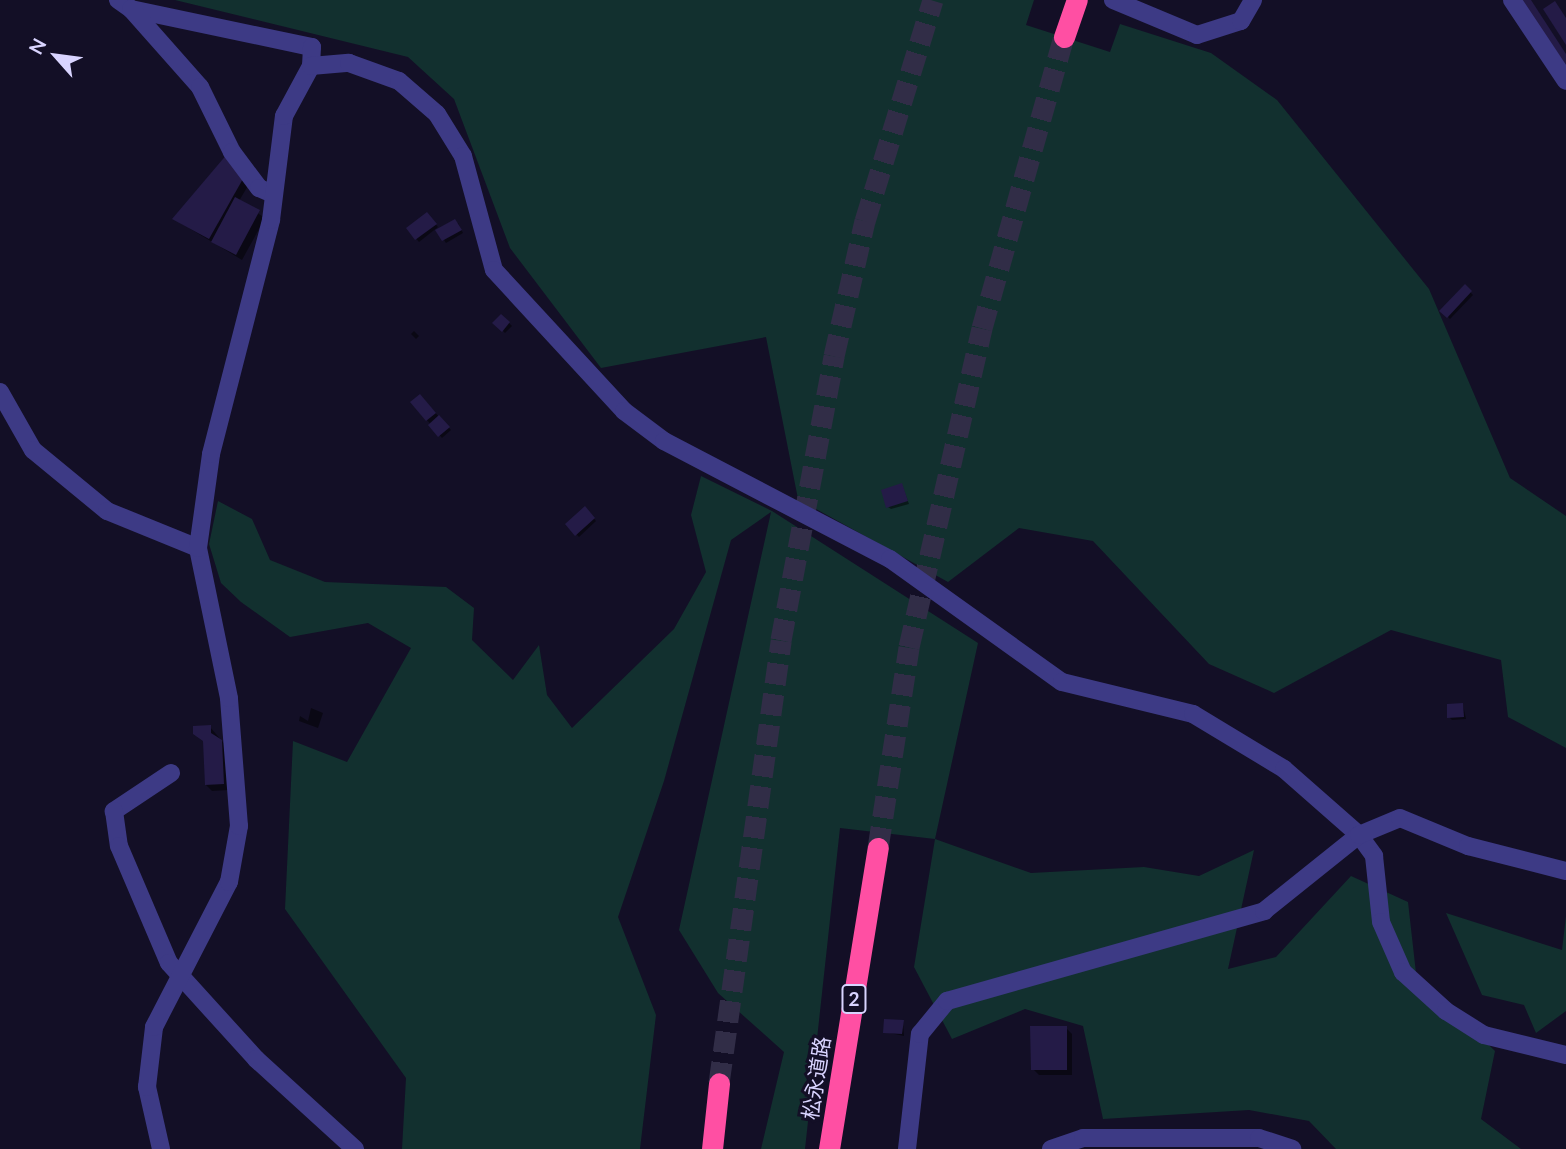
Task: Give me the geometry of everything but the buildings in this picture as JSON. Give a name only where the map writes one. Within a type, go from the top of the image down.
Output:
[{"type":"highway","points":[[1064,37],[1077,0]]},
{"type":"highway","name":"松永道路","points":[[829,1149],[878,848]]},
{"type":"highway","points":[[712,1149],[719,1083]]},
{"type":"street","points":[[1113,0],[1196,36],[1241,21],[1253,0]]},
{"type":"street","points":[[1512,0],[1566,81]]},
{"type":"street","points":[[124,5],[312,47],[311,66],[284,116],[271,220],[211,454],[198,548],[229,698],[239,826],[229,881],[154,1027],[147,1087],[161,1149]]},
{"type":"street","points":[[124,5],[201,87],[232,152],[259,188],[273,194]]},
{"type":"street","points":[[311,66],[349,63],[400,81],[437,114],[463,156],[494,270],[624,411],[664,441],[890,559],[1062,682],[1193,714],[1284,769],[1359,835],[1374,856],[1381,922],[1403,972],[1446,1012],[1484,1035],[1566,1055]]},
{"type":"street","points":[[0,392],[33,450],[107,511],[198,548]]},
{"type":"street","points":[[170,773],[114,811],[119,846],[169,963],[256,1059],[355,1149]]},
{"type":"street","points":[[907,1149],[920,1034],[947,1002],[1264,911],[1359,835],[1400,818],[1468,846],[1566,872]]},
{"type":"street","points":[[1051,1149],[1083,1138],[1259,1138],[1292,1149]]},
{"type":"green space","points":[[175,0],[1034,0],[1026,25],[1110,52],[1120,24],[1211,53],[1277,100],[1429,289],[1510,478],[1566,516],[1566,748],[1508,717],[1501,660],[1391,630],[1274,693],[1209,664],[1093,541],[1019,528],[948,582],[798,499],[766,337],[601,368],[510,248],[454,99],[408,57]]},
{"type":"green space","points":[[701,476],[772,511],[978,643],[935,839],[840,828],[805,1149],[761,1149],[784,1052],[718,993],[679,930],[771,512],[731,540],[664,781],[618,917],[656,1015],[640,1149],[402,1149],[406,1078],[285,909],[293,741],[347,762],[411,648],[368,623],[290,637],[241,602],[221,583],[209,544],[218,501],[252,519],[270,560],[325,582],[446,587],[474,608],[472,640],[513,680],[539,645],[547,695],[572,728],[674,629],[706,572],[691,515]]},
{"type":"green space","points":[[935,839],[1031,873],[1144,867],[1199,876],[1254,850],[1228,969],[1276,957],[1351,876],[1408,902],[1416,973],[1495,1051],[1481,1119],[1521,1149],[1336,1149],[1309,1121],[1249,1110],[1103,1119],[1083,1026],[1025,1009],[952,1039],[914,967]]},
{"type":"green space","points":[[1446,913],[1562,950],[1566,916],[1566,1011],[1536,1033],[1524,1005],[1482,995]]},
{"type":"tunnel","points":[[719,1083],[781,640],[834,356],[865,221],[933,0]]},
{"type":"tunnel","points":[[878,848],[909,647],[982,328],[1064,37]]}]
